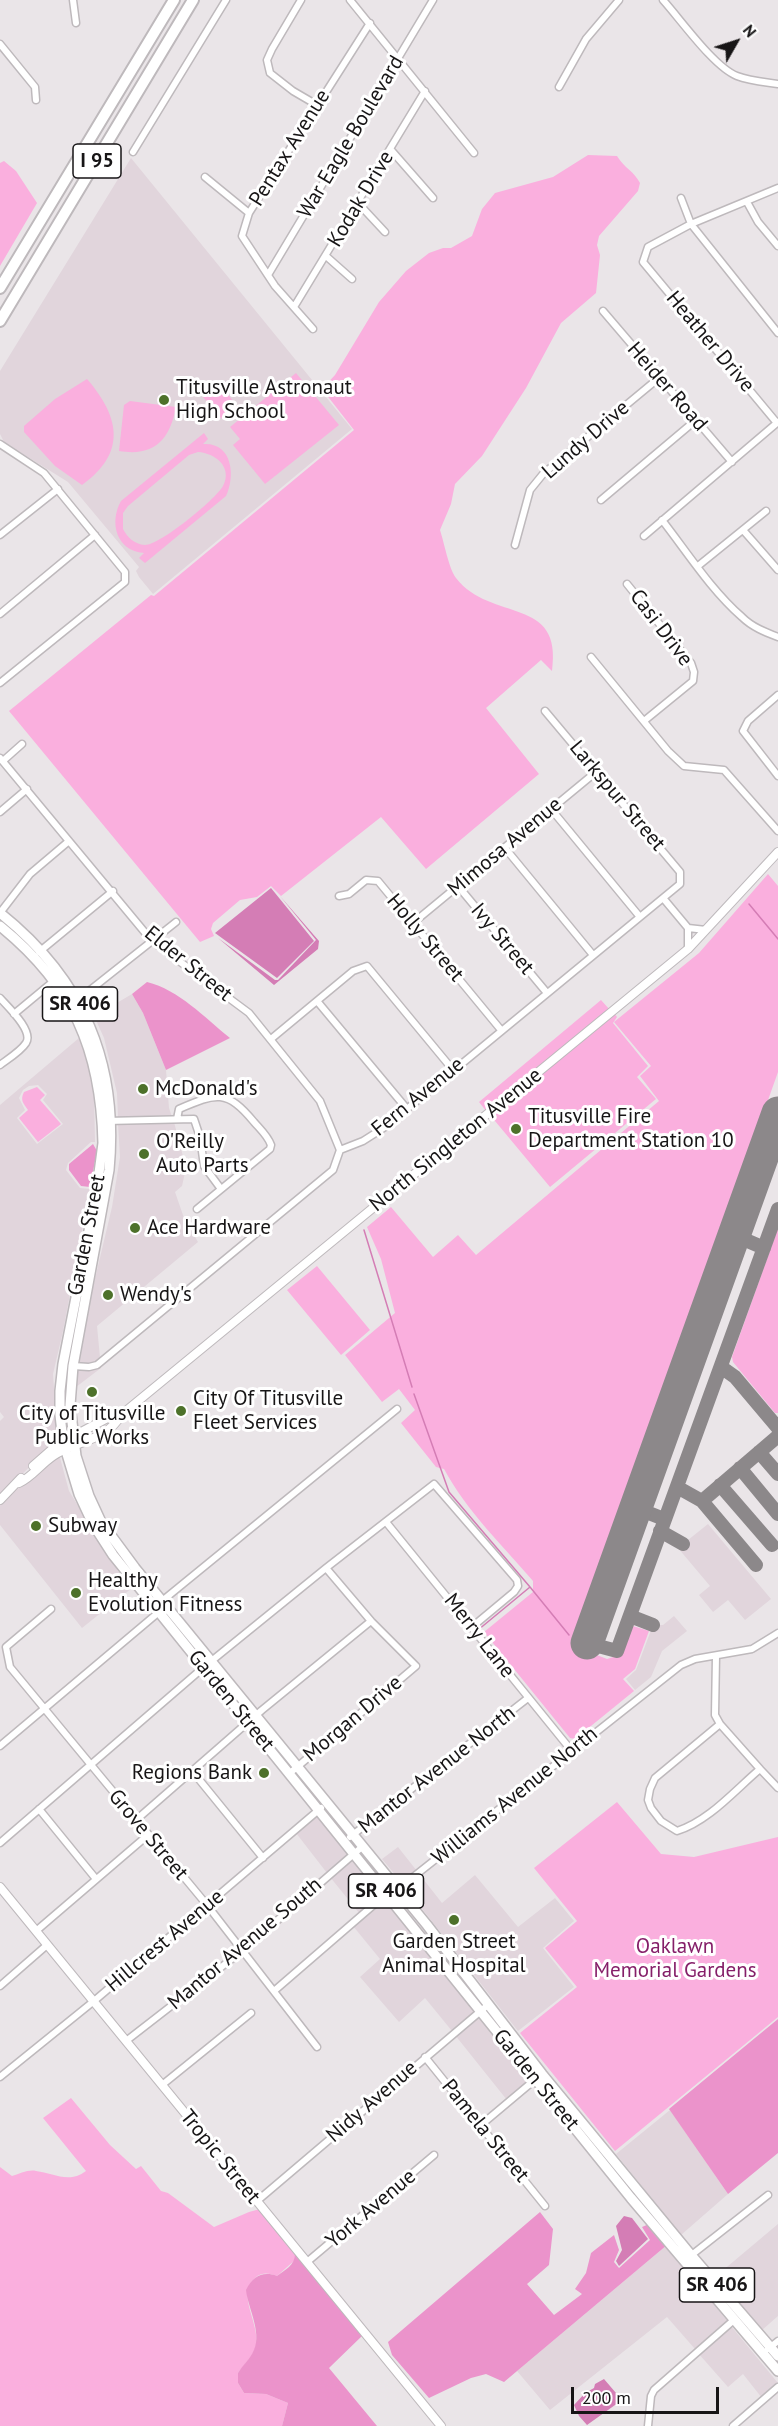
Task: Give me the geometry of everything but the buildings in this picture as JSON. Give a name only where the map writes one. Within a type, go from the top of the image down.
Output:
[{"type":"highway","name":"I 95","points":[[0,288],[174,0]]},
{"type":"highway","name":"I 95","points":[[0,321],[194,0]]},
{"type":"main road","name":"Garden Street","points":[[0,913],[22,931],[58,977],[96,1038],[106,1074],[109,1170],[73,1366],[69,1444],[88,1496],[101,1522],[162,1601],[250,1723],[509,2046],[539,2077],[735,2319],[771,2347],[778,2372]]},
{"type":"main road","name":"Garden Street","points":[[0,926],[37,953]]},
{"type":"main road","name":"Garden Street","points":[[107,1121],[60,1391],[79,1494],[93,1524],[113,1555],[159,1612],[258,1716],[298,1765],[427,1924],[517,2040],[539,2077]]},
{"type":"main road","points":[[85,1249],[85,1267],[90,1276]]},
{"type":"main road","points":[[80,1273],[85,1284],[86,1300]]},
{"type":"main road","points":[[421,1935],[425,1932],[427,1924]]},
{"type":"main road","name":"Garden Street","points":[[687,2258],[778,2356]]},
{"type":"street","points":[[73,0],[76,23]]},
{"type":"street","points":[[133,152],[226,0]]},
{"type":"street","points":[[301,0],[267,60],[270,73],[293,92],[317,105]]},
{"type":"street","points":[[350,0],[474,153]]},
{"type":"street","name":"War Eagle Boulevard","points":[[268,275],[433,0]]},
{"type":"street","points":[[559,87],[586,39],[619,0]]},
{"type":"street","points":[[663,0],[722,66],[734,75],[778,84]]},
{"type":"street","name":"Pentax Avenue","points":[[268,275],[256,261],[242,236],[249,213],[370,23]]},
{"type":"street","points":[[0,44],[35,87],[36,100]]},
{"type":"street","name":"Kodak Drive","points":[[294,307],[425,91]]},
{"type":"street","points":[[391,150],[433,198]]},
{"type":"street","points":[[205,177],[249,213]]},
{"type":"street","points":[[691,224],[778,188]]},
{"type":"street","points":[[681,198],[691,224],[778,333]]},
{"type":"street","points":[[747,201],[758,222],[778,246]]},
{"type":"street","points":[[358,203],[385,232]]},
{"type":"street","name":"Heather Drive","points":[[691,224],[648,247],[643,262],[778,423]]},
{"type":"street","points":[[326,255],[352,279]]},
{"type":"street","points":[[268,275],[313,329]]},
{"type":"street","name":"Heider Road","points":[[603,312],[732,462]]},
{"type":"street","name":"Lundy Drive","points":[[515,545],[530,490],[543,474],[660,377]]},
{"type":"street","points":[[602,500],[696,420]]},
{"type":"street","points":[[644,536],[778,423]]},
{"type":"street","points":[[0,444],[44,473],[125,572],[126,577],[124,582],[0,683]]},
{"type":"street","points":[[1,535],[58,489]]},
{"type":"street","points":[[699,566],[766,511]]},
{"type":"street","points":[[662,520],[722,597],[742,618],[758,629],[778,638]]},
{"type":"street","points":[[743,530],[778,570]]},
{"type":"street","points":[[0,614],[95,535]]},
{"type":"street","name":"Casi Drive","points":[[627,584],[691,663],[694,672],[693,681],[644,722]]},
{"type":"street","points":[[591,657],[668,751],[684,766],[724,770],[778,831]]},
{"type":"street","points":[[778,695],[748,721],[743,731],[778,776]]},
{"type":"street","name":"Larkspur Street","points":[[545,711],[680,872],[680,884]]},
{"type":"street","points":[[2,759],[22,744]]},
{"type":"street","name":"Elder Street","points":[[2,759],[152,940],[249,1013],[320,1101],[340,1150]]},
{"type":"street","name":"Mimosa Avenue","points":[[413,923],[596,772]]},
{"type":"street","points":[[0,812],[27,789]]},
{"type":"street","points":[[551,809],[640,917]]},
{"type":"street","points":[[0,913],[30,873],[69,841]]},
{"type":"street","points":[[505,848],[592,955]]},
{"type":"street","name":"North Singleton Avenue","points":[[0,1500],[19,1483],[42,1456],[69,1444],[97,1437],[118,1421],[122,1414],[688,948],[753,876],[778,852]]},
{"type":"street","name":"Holly Street","points":[[339,896],[349,894],[366,880],[378,881],[501,1030]]},
{"type":"street","name":"Fern Avenue","points":[[340,1150],[363,1141],[385,1127],[680,884]]},
{"type":"street","name":"Ivy Street","points":[[458,886],[547,993]]},
{"type":"street","points":[[37,953],[113,891]]},
{"type":"street","points":[[663,898],[688,928],[688,948]]},
{"type":"street","points":[[74,1003],[176,922]]},
{"type":"street","points":[[688,928],[706,930]]},
{"type":"street","points":[[271,1039],[353,971],[367,966],[453,1070]]},
{"type":"street","points":[[14,1014],[58,977]]},
{"type":"street","points":[[0,998],[28,1033],[28,1041],[0,1065]]},
{"type":"street","points":[[317,1001],[406,1109]]},
{"type":"street","points":[[177,1119],[179,1109],[211,1096],[225,1098],[241,1105],[270,1141],[270,1149],[197,1209]]},
{"type":"street","points":[[107,1121],[194,1119],[200,1137],[204,1166],[221,1189]]},
{"type":"street","points":[[73,1366],[97,1365],[333,1170],[340,1150]]},
{"type":"street","points":[[0,1746],[159,1612],[162,1601],[397,1409]]},
{"type":"street","points":[[0,1842],[208,1664],[434,1484],[517,1580],[518,1586],[514,1592],[472,1627]]},
{"type":"street","name":"Merry Lane","points":[[386,1522],[571,1750]]},
{"type":"street","points":[[136,1820],[371,1622],[326,1568]]},
{"type":"street","name":"Grove Street","points":[[51,1609],[6,1647],[10,1667],[207,1905],[317,2047]]},
{"type":"street","name":"Morgan Drive","points":[[290,1773],[416,1666],[371,1622]]},
{"type":"street","name":"Williams Avenue North","points":[[388,1893],[399,1889],[571,1750],[681,1665],[695,1659],[752,1649],[778,1633]]},
{"type":"street","points":[[716,1656],[715,1715],[720,1724],[778,1788]]},
{"type":"street","name":"Mantor Avenue North","points":[[345,1841],[528,1698]]},
{"type":"street","points":[[720,1724],[655,1778],[648,1800],[656,1816],[669,1828],[677,1831],[689,1827],[760,1769]]},
{"type":"street","points":[[193,1772],[263,1858]]},
{"type":"street","name":"Hillcrest Avenue","points":[[0,2077],[94,2001],[328,1802]]},
{"type":"street","points":[[39,1809],[96,1879]]},
{"type":"street","points":[[36,1931],[148,1834]]},
{"type":"street","name":"Mantor Avenue South","points":[[126,2041],[242,1951],[363,1846]]},
{"type":"street","name":"Tropic Street","points":[[1,1891],[94,2001],[441,2426]]},
{"type":"street","points":[[274,1991],[388,1893]]},
{"type":"street","points":[[0,1986],[47,1945]]},
{"type":"street","name":"Nidy Avenue","points":[[257,2201],[489,2004]]},
{"type":"street","points":[[162,2085],[251,2013]]},
{"type":"street","points":[[509,2046],[517,2040]]},
{"type":"street","name":"Pamela Street","points":[[425,2057],[545,2206]]},
{"type":"street","points":[[481,2125],[539,2077]]},
{"type":"street","name":"York Avenue","points":[[307,2262],[435,2155]]},
{"type":"street","points":[[687,2258],[768,2195]]},
{"type":"street","points":[[648,2426],[651,2396],[654,2390],[735,2319]]},
{"type":"street","points":[[733,2426],[778,2387]]},
{"type":"street","points":[[742,2418],[748,2426]]},
{"type":"shaded area","name":"Titusville Astronaut High School","points":[[131,158],[352,429],[153,594],[139,577],[136,571],[139,567],[68,482],[4,442],[0,434],[0,371]]},
{"type":"shaded area","points":[[271,888],[314,941],[277,978],[215,933]]},
{"type":"shaded area","points":[[280,896],[319,941],[318,949],[274,985],[218,938],[278,980],[316,940]]},
{"type":"shaded area","points":[[147,982],[170,991],[230,1038],[166,1070],[143,1013],[132,994]]},
{"type":"shaded area","points":[[93,991],[99,994],[110,1007],[132,994],[143,1013],[166,1070],[169,1108],[172,1117],[118,1118],[117,1093],[104,1038],[87,1000]]},
{"type":"shaded area","points":[[79,1038],[84,1048],[94,1092],[95,1142],[91,1142],[68,1163],[66,1170],[80,1188],[90,1189],[53,1374],[58,1444],[41,1455],[0,1497],[0,1421],[4,1417],[0,1412],[0,1105]],"holes":[[[38,1085],[47,1094],[43,1100],[63,1124],[37,1144],[17,1118],[25,1110],[19,1098],[23,1090],[29,1086]]]},
{"type":"shaded area","points":[[174,1122],[186,1168],[182,1186],[175,1192],[184,1218],[198,1242],[97,1326],[101,1368],[76,1387],[75,1370],[80,1342],[112,1207],[120,1157],[118,1124]]},
{"type":"shaded area","points":[[93,1144],[97,1151],[90,1187],[81,1186],[69,1170],[69,1164]]},
{"type":"shaded area","points":[[59,1454],[69,1491],[118,1571],[132,1588],[82,1628],[0,1525],[0,1504]]},
{"type":"shaded area","points":[[708,1524],[771,1599],[745,1620],[728,1600],[713,1612],[699,1595],[710,1586],[678,1548]]},
{"type":"shaded area","points":[[674,1616],[687,1631],[662,1651],[651,1677],[635,1690],[626,1679],[636,1670],[653,1625],[663,1625]]},
{"type":"shaded area","points":[[319,1813],[351,1852],[327,1873],[296,1833]]},
{"type":"shaded area","points":[[398,1847],[417,1871],[402,1883],[382,1859]]},
{"type":"shaded area","points":[[354,1856],[384,1893],[360,1914],[330,1877]]},
{"type":"shaded area","points":[[420,1875],[442,1903],[475,1875],[518,1927],[555,1898],[574,1921],[543,1948],[574,1987],[518,2031],[405,1887]]},
{"type":"shaded area","points":[[387,1897],[477,2010],[452,2031],[425,1998],[399,2022],[360,1977],[380,1959],[353,1926]]},
{"type":"shaded area","points":[[480,2014],[531,2080],[507,2100],[455,2035]]},
{"type":"shaded area","points":[[778,2019],[778,2153],[728,2194],[669,2109]]},
{"type":"shaded area","points":[[670,2110],[728,2194],[681,2235],[616,2154]]},
{"type":"shaded area","points":[[540,2212],[553,2229],[549,2265],[527,2284],[554,2315],[582,2294],[575,2289],[586,2273],[591,2253],[614,2235],[619,2250],[614,2262],[619,2268],[650,2240],[642,2227],[649,2224],[667,2245],[504,2382],[486,2374],[471,2378],[429,2398],[392,2355],[388,2342]]},
{"type":"shaded area","points":[[624,2216],[632,2218],[648,2239],[619,2266],[616,2261],[622,2250],[616,2226]]},
{"type":"shaded area","points":[[778,2224],[778,2316],[761,2331],[715,2277]]},
{"type":"shaded area","points":[[667,2245],[728,2322],[695,2349],[667,2317],[550,2410],[517,2371]]},
{"type":"shaded area","points":[[295,2254],[363,2335],[329,2368],[377,2426],[282,2426],[288,2403],[266,2394],[244,2393],[238,2383],[238,2373],[252,2354],[256,2339],[246,2290],[259,2276],[267,2274],[277,2276],[283,2272],[295,2258]]},
{"type":"shaded area","points":[[731,2326],[778,2383],[762,2398],[743,2374],[728,2387],[698,2353]]},
{"type":"shaded area","points":[[604,2379],[622,2400],[587,2425],[579,2416],[574,2405],[585,2393],[594,2388],[595,2384]]},
{"type":"green space","points":[[588,155],[617,156],[638,179],[640,183],[638,191],[599,236],[597,245],[600,255],[596,293],[561,323],[526,388],[482,456],[455,484],[451,504],[440,530],[456,578],[471,592],[487,601],[536,620],[547,631],[552,647],[552,671],[541,660],[486,708],[539,774],[426,869],[381,817],[281,896],[271,886],[257,897],[240,900],[213,923],[211,929],[214,936],[200,942],[9,711],[151,595],[154,596],[354,430],[322,389],[335,375],[379,302],[406,271],[429,253],[451,248],[472,236],[482,209],[495,193],[553,177]]},
{"type":"green space","points":[[4,161],[16,171],[37,203],[0,266],[0,163]]},
{"type":"green space","points":[[296,373],[339,425],[265,484],[233,445],[240,439],[230,427]]},
{"type":"green space","points":[[87,379],[106,407],[114,434],[112,447],[106,460],[82,485],[55,466],[24,432],[24,426],[55,399]]},
{"type":"green space","points":[[219,383],[237,406],[222,419],[203,397]]},
{"type":"green space","points":[[130,401],[176,407],[165,437],[151,448],[132,452],[119,451],[124,405]]},
{"type":"green space","points":[[204,433],[208,439],[203,444],[220,448],[229,461],[231,479],[226,496],[145,563],[139,558],[144,553],[127,547],[118,534],[116,518],[121,501]],"holes":[[[204,453],[216,458],[224,467],[225,479],[218,493],[187,521],[162,538],[145,545],[132,540],[123,529],[123,513],[128,506],[189,455]]]},
{"type":"green space","points":[[768,874],[778,886],[778,1072],[574,1646],[607,1659],[620,1655],[633,1626],[649,1631],[635,1669],[623,1679],[634,1691],[575,1739],[570,1738],[484,1632],[533,1592],[533,1581],[474,1513],[444,1469],[436,1467],[401,1423],[415,1410],[399,1389],[382,1402],[345,1355],[395,1313],[381,1259],[367,1227],[391,1207],[433,1257],[458,1235],[476,1255],[659,1101],[640,1076],[651,1066],[614,1022],[699,953]]},
{"type":"green space","points":[[601,1000],[610,1010],[487,1112],[479,1102]]},
{"type":"green space","points":[[614,1013],[617,1017],[613,1023],[648,1066],[637,1077],[656,1099],[550,1187],[490,1115]]},
{"type":"green space","points":[[37,1087],[45,1095],[40,1100],[61,1124],[38,1142],[19,1118],[28,1110],[22,1097],[24,1092]]},
{"type":"green space","points":[[778,1228],[778,1413],[775,1413],[733,1362],[732,1357]]},
{"type":"green space","points":[[317,1266],[370,1330],[341,1355],[287,1290]]},
{"type":"green space","name":"Oaklawn Memorial Gardens","points":[[617,1802],[661,1854],[694,1857],[778,1837],[778,2017],[615,2151],[520,2033],[577,1987],[545,1948],[577,1921],[534,1868]]},
{"type":"green space","points":[[71,2098],[110,2145],[136,2169],[141,2166],[161,2191],[168,2193],[214,2227],[260,2209],[295,2253],[295,2260],[277,2276],[260,2275],[250,2285],[248,2301],[255,2328],[256,2345],[238,2373],[238,2383],[244,2393],[266,2394],[288,2403],[282,2426],[0,2426],[0,2167],[12,2176],[33,2171],[73,2177],[86,2171],[43,2118]]},
{"type":"waterway","points":[[749,904],[778,939]]},
{"type":"waterway","points":[[364,1230],[412,1387]]},
{"type":"waterway","points":[[414,1394],[449,1492],[530,1587],[478,1630]]},
{"type":"waterway","points":[[530,1587],[569,1635]]},
{"type":"taxiway","points":[[587,1643],[617,1651],[778,1209]]},
{"type":"taxiway","points":[[734,1235],[764,1248]]},
{"type":"taxiway","points":[[721,1367],[735,1377],[778,1428]]},
{"type":"taxiway","points":[[702,1501],[778,1436]]},
{"type":"taxiway","points":[[759,1452],[778,1474]]},
{"type":"taxiway","points":[[740,1468],[778,1514]]},
{"type":"taxiway","points":[[720,1485],[772,1545]]},
{"type":"taxiway","points":[[677,1487],[702,1501],[756,1565]]},
{"type":"taxiway","points":[[636,1508],[664,1519]]},
{"type":"taxiway","points":[[660,1531],[683,1544]]},
{"type":"taxiway","points":[[630,1616],[653,1625]]},
{"type":"runway","points":[[587,1643],[778,1113]]},
{"type":"place","name":"Titusville Astronaut High School","points":[[164,400]]},
{"type":"place","name":"McDonald's","points":[[143,1089]]},
{"type":"place","name":"Titusville Fire Department Station 10","points":[[516,1129]]},
{"type":"place","name":"O'Reilly Auto Parts","points":[[144,1154]]},
{"type":"place","name":"Ace Hardware","points":[[135,1228]]},
{"type":"place","name":"Wendy's","points":[[108,1295]]},
{"type":"place","name":"City of Titusville Public Works","points":[[92,1392]]},
{"type":"place","name":"City Of Titusville Fleet Services","points":[[181,1411]]},
{"type":"place","name":"Subway","points":[[36,1526]]},
{"type":"place","name":"Healthy Evolution Fitness","points":[[76,1593]]},
{"type":"place","name":"Regions Bank","points":[[264,1773]]},
{"type":"place","name":"Garden Street Animal Hospital","points":[[454,1920]]}]
